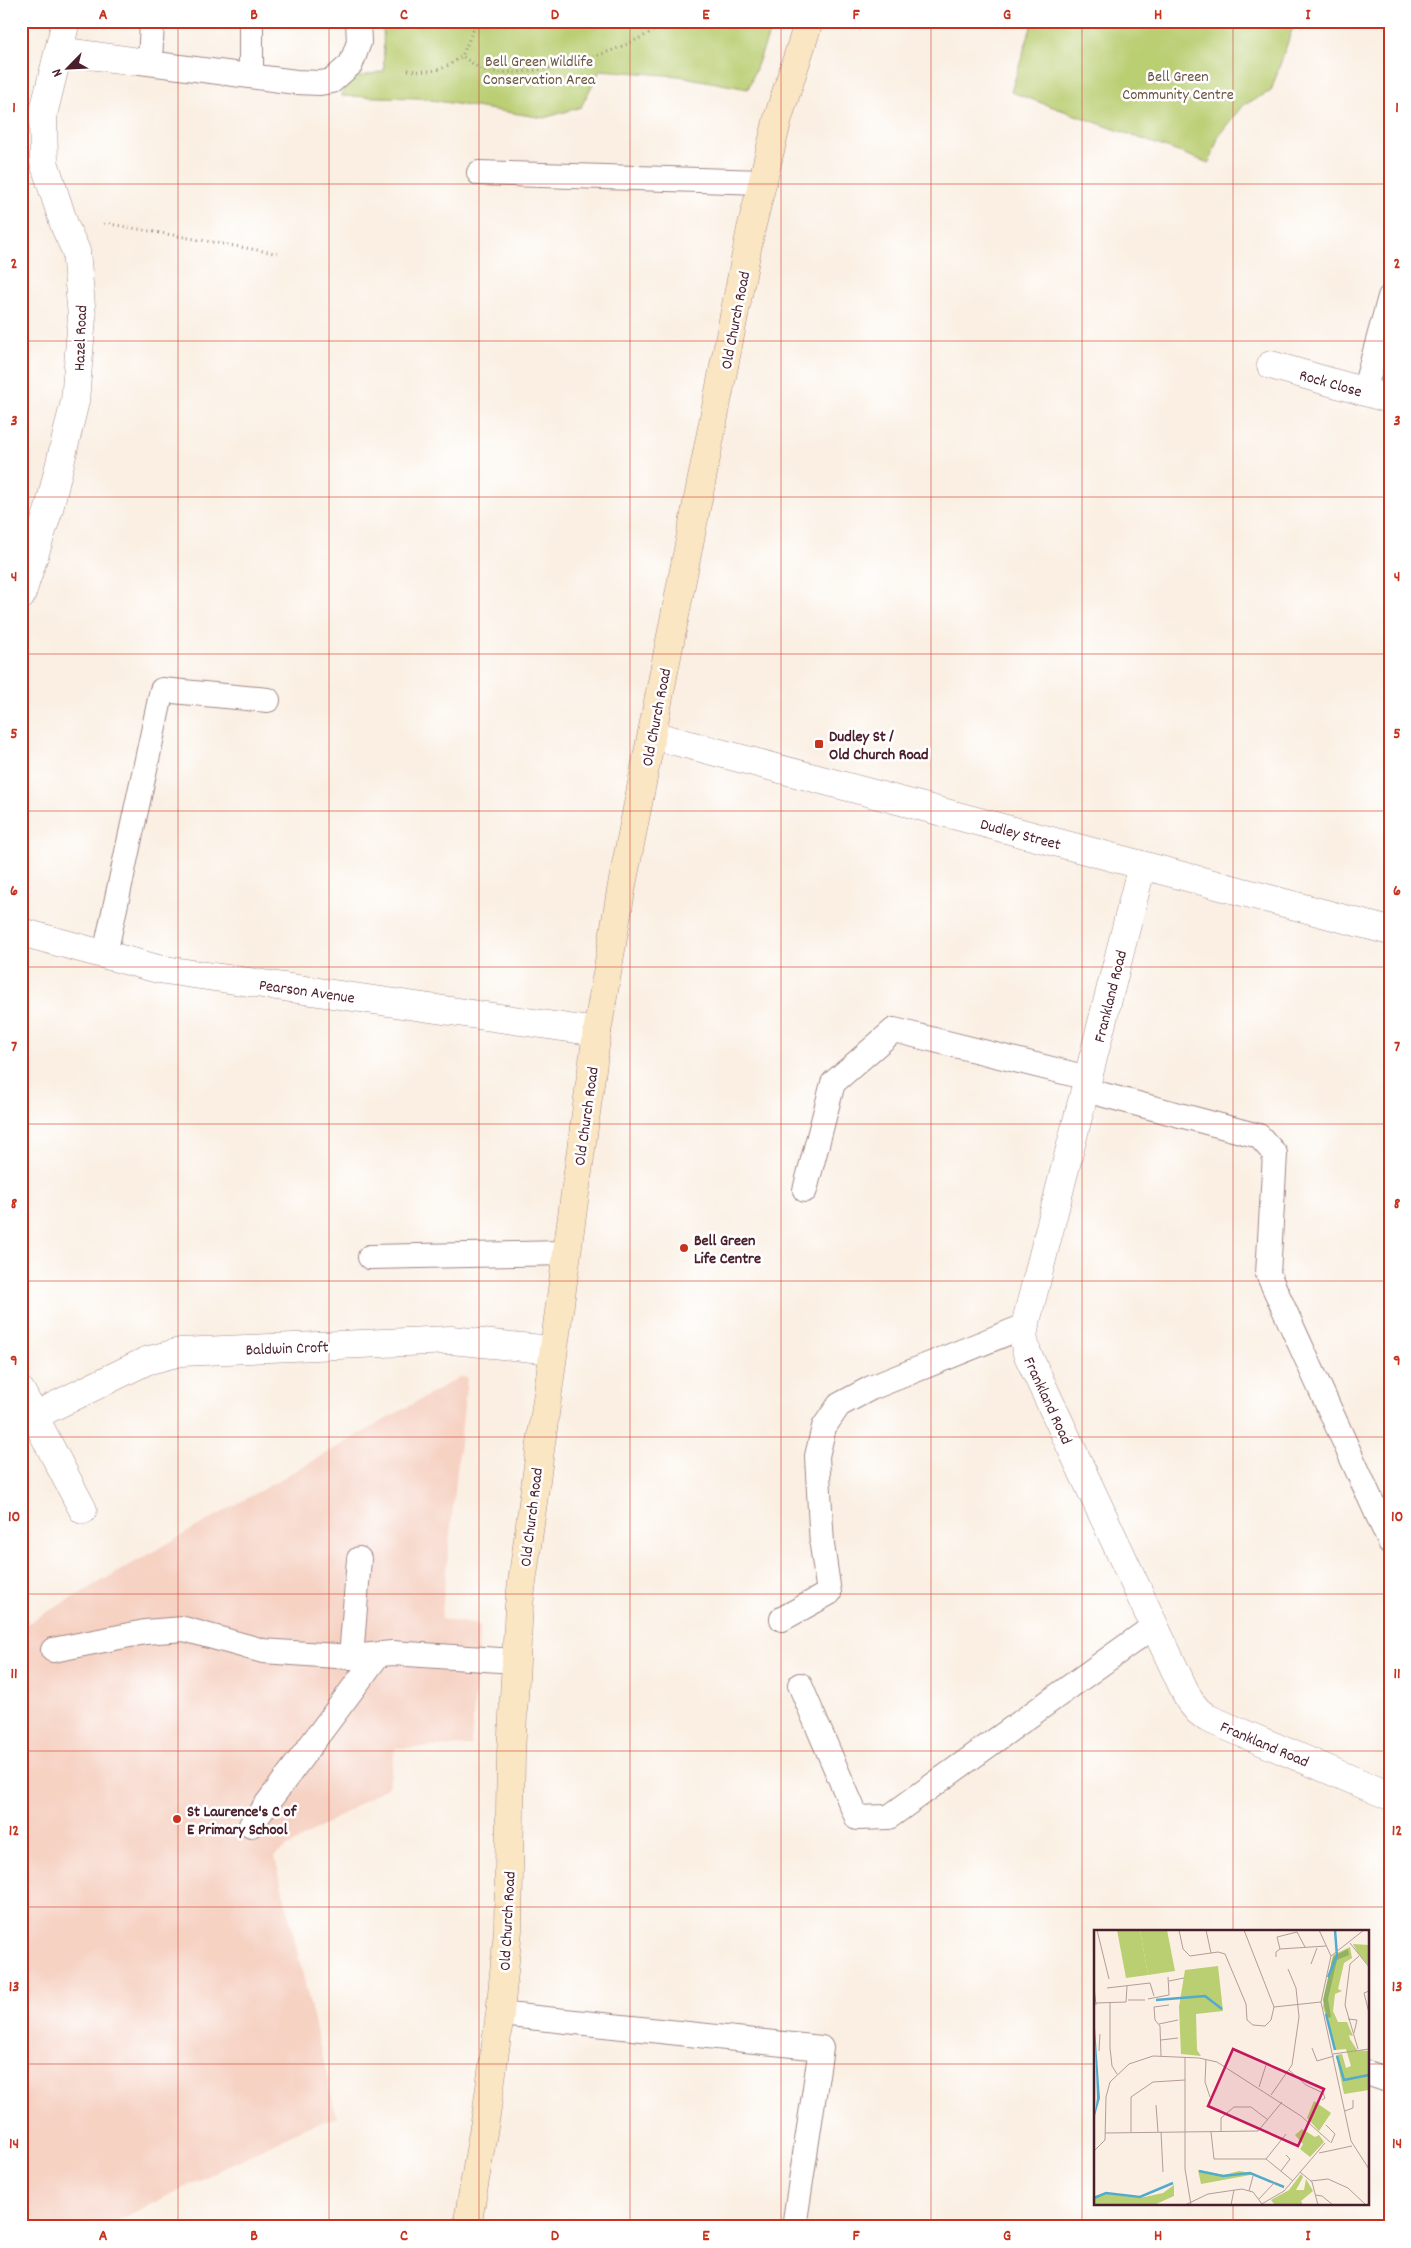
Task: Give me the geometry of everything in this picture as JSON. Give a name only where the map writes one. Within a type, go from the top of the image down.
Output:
[{"type":"main road","name":"Old Church Road","points":[[467,2227],[487,2109],[500,2014],[508,1930],[515,1661],[521,1588],[552,1350],[597,1032],[622,885],[762,182],[778,118],[809,21]]},
{"type":"street","name":"Hazel Road","points":[[21,596],[49,509],[75,401],[82,317],[76,251],[65,227],[44,162],[44,115],[66,21]]},
{"type":"street","points":[[60,51],[142,62]]},
{"type":"street","name":"Rock Close","points":[[1271,365],[1390,399]]},
{"type":"street","name":"Dudley Street","points":[[652,735],[1390,931]]},
{"type":"street","name":"Frankland Road","points":[[1142,865],[1025,1326],[1023,1336],[1027,1353],[1189,1700],[1198,1711],[1207,1718],[1390,1796]]},
{"type":"street","name":"Pearson Avenue","points":[[21,932],[158,969],[597,1032]]},
{"type":"street","name":"Baldwin Croft","points":[[34,1416],[146,1361],[180,1352],[452,1340],[552,1350]]},
{"type":"street","points":[[21,1391],[83,1510]]},
{"type":"lane","points":[[152,21],[142,62],[320,83],[332,81],[350,64],[359,42],[358,21]]},
{"type":"lane","points":[[251,21],[251,76]]},
{"type":"lane","points":[[479,173],[762,182]]},
{"type":"lane","points":[[1364,392],[1390,297]]},
{"type":"lane","points":[[105,954],[162,690],[268,700]]},
{"type":"lane","points":[[805,1190],[833,1083],[894,1030],[1086,1084],[1259,1136],[1275,1154],[1268,1274],[1390,1542]]},
{"type":"lane","points":[[370,1257],[566,1253]]},
{"type":"lane","points":[[782,1618],[829,1593],[822,1546],[817,1456],[824,1427],[839,1405],[871,1388],[1025,1326]]},
{"type":"lane","points":[[351,1657],[359,1559]]},
{"type":"lane","points":[[800,1685],[857,1818],[889,1817],[1154,1626]]},
{"type":"lane","points":[[53,1650],[145,1632],[184,1629],[263,1651],[351,1657],[392,1653],[515,1661]]},
{"type":"lane","points":[[251,1825],[378,1655]]},
{"type":"lane","points":[[500,2014],[821,2048],[794,2227]]},
{"type":"lane","points":[[1368,2073],[1390,2081]]},
{"type":"path","points":[[408,70],[428,72],[449,66],[462,56],[477,21]]},
{"type":"path","points":[[462,56],[480,68],[503,72],[563,66],[630,42],[666,21]]},
{"type":"path","points":[[71,237],[87,220],[280,254]]},
{"type":"shaded area","name":"St Laurence's C of E Primary School","points":[[460,1377],[467,1378],[441,1619],[480,1625],[471,1746],[395,1748],[389,1786],[278,1853],[275,1857],[337,2118],[310,2125],[105,2227],[21,2227],[21,1627]]},
{"type":"green space","name":"Bell Green Wildlife Conservation Area","points":[[383,21],[774,21],[748,89],[679,76],[600,70],[581,107],[544,118],[419,98],[342,96],[343,85],[358,77],[384,71]]},
{"type":"green space","name":"Bell Green Community Centre","points":[[1033,21],[1295,21],[1271,91],[1242,106],[1219,135],[1209,163],[1011,92]]},
{"type":"place","name":"Dudley St / Old Church Road","points":[[819,744]]},
{"type":"place","name":"Bell Green Life Centre","points":[[684,1248]]},
{"type":"place","name":"St Laurence's C of E Primary School","points":[[177,1819]]}]
